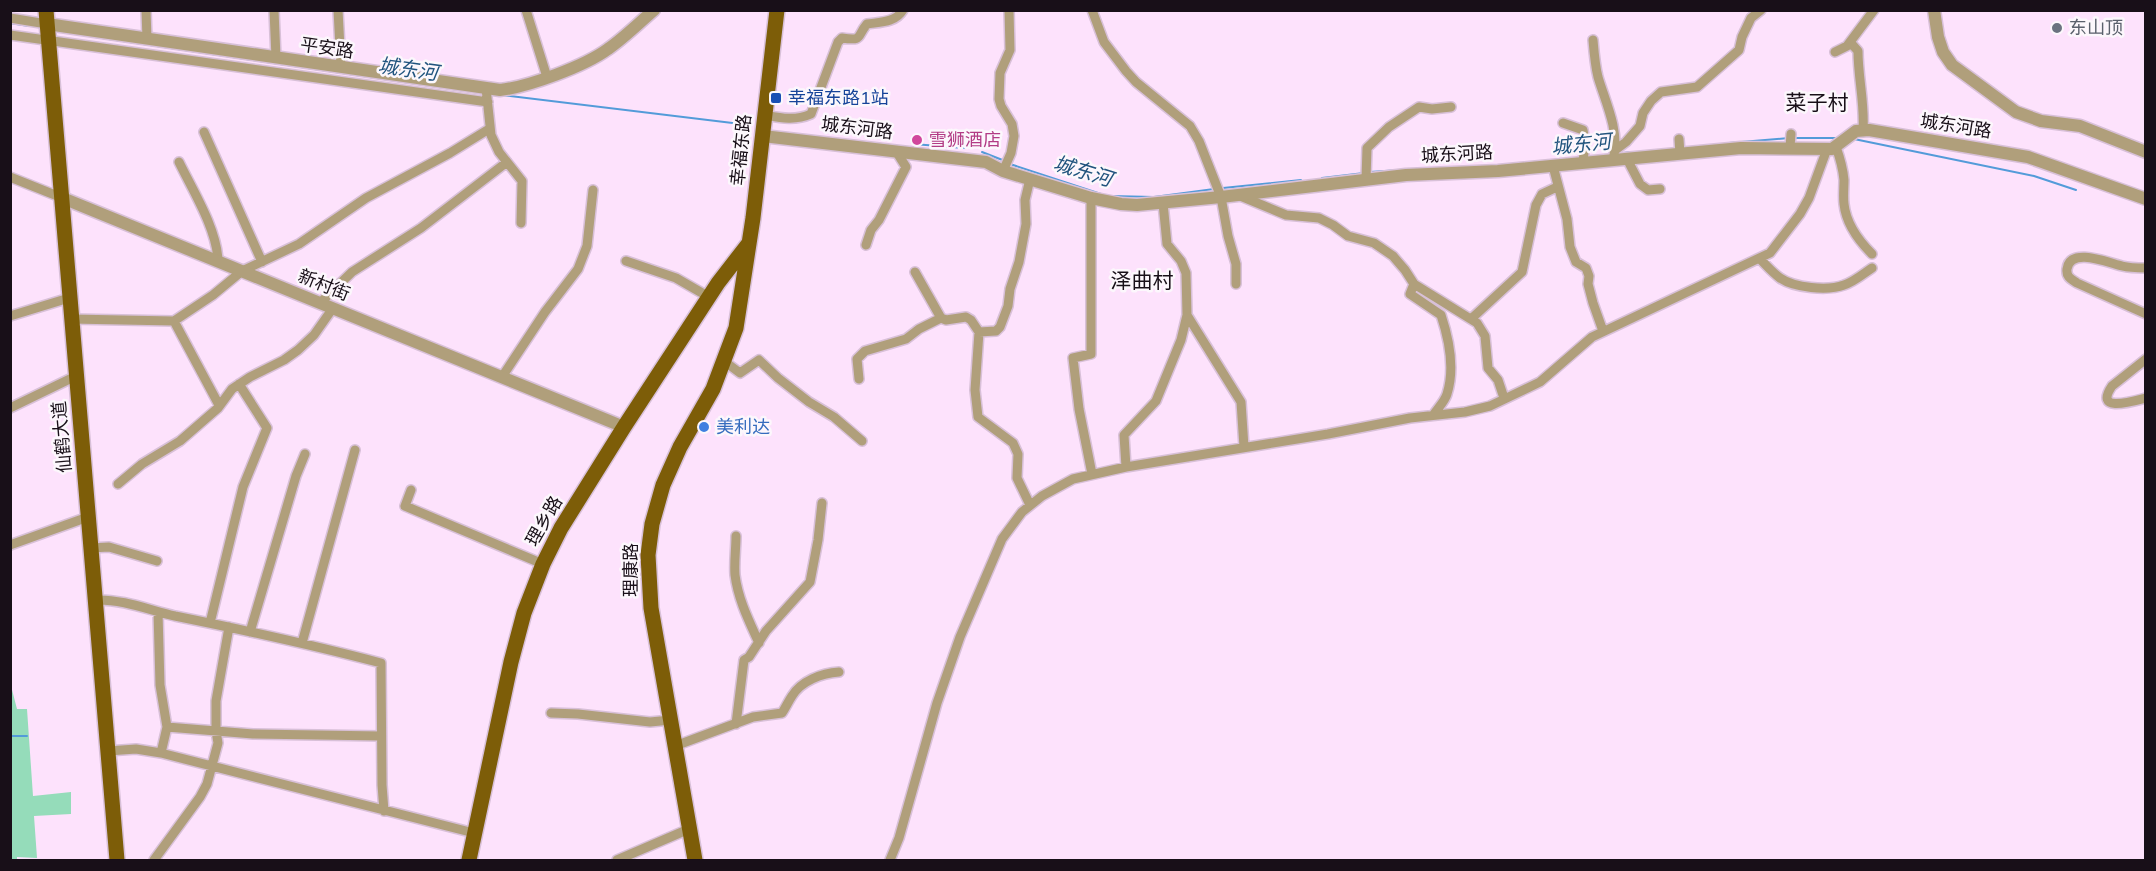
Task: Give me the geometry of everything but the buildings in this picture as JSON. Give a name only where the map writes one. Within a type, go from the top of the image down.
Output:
[{"type":"main road","name":"幸福东路","points":[[742,294],[777,10]]},
{"type":"main road","name":"仙鹤大道","points":[[46,17],[117,861]]},
{"type":"main road","name":"理乡路","points":[[469,861],[515,645],[524,613],[543,564],[561,528],[624,427],[718,283],[749,243]]},
{"type":"main road","points":[[718,283],[727,282],[742,294]]},
{"type":"main road","name":"理康路","points":[[695,861],[648,587],[649,543],[657,503],[671,465],[713,389],[736,328],[742,294]]},
{"type":"street","points":[[146,10],[147,39]]},
{"type":"street","points":[[274,10],[276,58]]},
{"type":"street","points":[[338,10],[340,67]]},
{"type":"street","points":[[526,10],[547,77]]},
{"type":"street","name":"平安路","points":[[10,18],[46,17],[147,39],[340,67],[487,94],[547,77],[598,56],[654,10]]},
{"type":"street","points":[[765,115],[787,119],[801,118],[811,114],[838,42],[842,38],[854,40],[861,37],[867,24],[892,20],[898,17],[903,10]]},
{"type":"street","points":[[1005,165],[1013,142],[1013,129],[999,99],[1000,73],[1010,50],[1009,10]]},
{"type":"street","points":[[1092,10],[1104,42],[1126,70],[1136,82],[1190,126],[1199,141],[1219,191],[1236,264],[1236,284]]},
{"type":"street","points":[[1613,156],[1640,126],[1643,113],[1661,92],[1697,87],[1739,50],[1751,18],[1761,10]]},
{"type":"street","points":[[1835,51],[1850,42],[1874,10]]},
{"type":"street","name":"城东河路","points":[[1934,10],[1943,52],[1952,64],[2016,112],[2041,121],[2080,126],[2145,152]]},
{"type":"street","points":[[10,35],[49,42],[487,94],[489,129],[494,143],[522,181],[521,223]]},
{"type":"street","points":[[1593,40],[1598,78],[1607,100],[1613,156]]},
{"type":"street","points":[[890,861],[899,838],[937,703],[960,637],[1002,539],[1030,505],[1064,483],[1092,474],[1490,406],[1540,382],[1579,347],[1603,331],[1760,259],[1776,246],[1800,214],[1832,148],[1856,131],[1863,131],[1864,117],[1858,51],[1850,42]]},
{"type":"street","points":[[1366,174],[1367,148],[1389,127],[1419,107],[1432,109],[1451,107]]},
{"type":"street","points":[[1563,123],[1583,130],[1584,158]]},
{"type":"street","points":[[71,319],[174,321],[213,295],[242,271],[299,244],[366,198],[450,153],[489,129]]},
{"type":"street","name":"城东河路","points":[[1863,131],[2028,157],[2145,199]]},
{"type":"street","points":[[204,132],[262,262]]},
{"type":"street","name":"城东河路","points":[[763,136],[1005,165],[1030,179],[1092,198],[1121,204],[1163,203],[1219,191],[1238,195],[1366,174],[1406,175],[1498,171],[1553,166],[1584,158],[1613,156],[1627,159],[1790,141],[1832,148]]},
{"type":"street","points":[[1679,139],[1680,154]]},
{"type":"street","points":[[1832,148],[1841,161],[1844,205],[1850,222],[1862,243],[1872,254]]},
{"type":"street","points":[[866,246],[871,230],[879,220],[906,167],[896,151]]},
{"type":"street","points":[[1627,159],[1640,184],[1648,190],[1660,189]]},
{"type":"street","points":[[179,162],[211,231],[218,261]]},
{"type":"street","points":[[320,303],[352,272],[421,228],[507,162]]},
{"type":"street","points":[[1553,166],[1567,219],[1570,247],[1576,262],[1586,268],[1593,303],[1603,331]]},
{"type":"street","name":"新村街","points":[[10,177],[624,427]]},
{"type":"street","points":[[979,332],[996,331],[1000,327],[1008,306],[1026,224],[1025,200],[1030,179]]},
{"type":"street","points":[[1472,319],[1522,272],[1536,205],[1542,194],[1557,187]]},
{"type":"street","points":[[502,377],[545,312],[578,269],[586,246],[593,190]]},
{"type":"street","points":[[1238,195],[1286,215],[1319,218],[1348,236],[1374,243],[1393,256],[1414,284],[1477,323],[1485,336],[1488,368],[1498,380],[1504,398]]},
{"type":"street","points":[[1092,198],[1091,354],[1073,358],[1079,409],[1092,474]]},
{"type":"street","points":[[1126,467],[1124,435],[1156,401],[1181,340],[1187,315],[1186,273],[1181,261],[1167,244],[1163,203]]},
{"type":"street","points":[[2145,268],[2124,266],[2089,257],[2080,257],[2071,261],[2067,266],[2068,278],[2145,314]]},
{"type":"street","points":[[1760,259],[1786,282],[1817,287],[1846,285],[1872,268]]},
{"type":"street","points":[[626,261],[676,278],[709,297]]},
{"type":"street","points":[[915,272],[941,318],[946,320],[966,316],[979,332],[975,390],[978,417],[1013,444],[1018,454],[1017,478],[1030,505]]},
{"type":"street","points":[[1414,284],[1410,294],[1441,315],[1450,351],[1447,395],[1434,414]]},
{"type":"street","points":[[10,316],[69,298]]},
{"type":"street","points":[[118,484],[142,464],[180,441],[219,405],[232,389],[298,350],[314,335],[333,308]]},
{"type":"street","points":[[1187,315],[1241,402],[1244,447]]},
{"type":"street","points":[[859,379],[857,359],[862,353],[906,339],[919,329],[941,318]]},
{"type":"street","points":[[174,321],[219,405]]},
{"type":"street","points":[[2145,359],[2112,386],[2108,391],[2108,399],[2111,403],[2118,405],[2145,398]]},
{"type":"street","points":[[724,361],[740,373],[759,360],[785,384],[834,417],[862,441]]},
{"type":"street","points":[[10,408],[76,376]]},
{"type":"street","points":[[210,623],[243,487],[267,428],[239,384]]},
{"type":"street","points":[[302,643],[355,450]]},
{"type":"street","points":[[250,632],[304,454]]},
{"type":"street","points":[[411,490],[405,506],[543,564]]},
{"type":"street","points":[[736,724],[744,660],[766,631],[810,582],[822,503]]},
{"type":"street","points":[[10,545],[88,517]]},
{"type":"street","points":[[736,536],[735,572],[741,603],[759,643]]},
{"type":"street","points":[[91,548],[109,547],[157,561]]},
{"type":"street","points":[[95,600],[115,600],[381,663],[384,811]]},
{"type":"street","points":[[158,612],[160,685],[167,726],[161,753]]},
{"type":"street","points":[[154,861],[201,797],[212,766],[218,743],[216,701],[229,627]]},
{"type":"street","points":[[675,746],[753,717],[782,713],[792,695],[801,686],[824,673],[839,672]]},
{"type":"street","points":[[551,713],[650,722],[670,720]]},
{"type":"street","points":[[167,726],[253,734],[381,736]]},
{"type":"street","points":[[108,751],[136,749],[161,753],[474,833]]},
{"type":"street","points":[[617,861],[689,829]]},
{"type":"green space","points":[[10,682],[17,709],[27,709],[33,796],[71,792],[71,814],[34,816],[37,858],[17,857],[17,860],[10,860]]},
{"type":"waterway","points":[[10,23],[29,26]]},
{"type":"waterway","name":"城东河","points":[[95,37],[466,91]]},
{"type":"waterway","name":"城东河","points":[[501,95],[749,125]]},
{"type":"waterway","name":"城东河","points":[[1729,143],[1789,138]]},
{"type":"waterway","name":"城东河","points":[[1794,138],[1840,138]]},
{"type":"waterway","name":"城东河","points":[[1854,139],[2034,176],[2076,190]]},
{"type":"waterway","name":"城东河","points":[[913,144],[964,148]]},
{"type":"waterway","name":"城东河","points":[[982,152],[1005,161]]},
{"type":"waterway","name":"城东河","points":[[1618,154],[1630,152]]},
{"type":"waterway","name":"城东河","points":[[1010,164],[1104,195]]},
{"type":"waterway","name":"城东河","points":[[1421,168],[1442,168]]},
{"type":"waterway","name":"城东河","points":[[1370,172],[1400,170]]},
{"type":"waterway","name":"城东河","points":[[1322,178],[1364,173]]},
{"type":"waterway","name":"城东河","points":[[1223,188],[1301,180]]},
{"type":"waterway","name":"城东河","points":[[1110,196],[1154,197],[1214,189]]},
{"type":"waterway","points":[[10,736],[27,736]]},
{"type":"place","name":"东山顶","points":[[2057,28]]},
{"type":"place","name":"幸福东路1站","points":[[776,98]]},
{"type":"place","name":"雪狮酒店","points":[[917,140]]},
{"type":"place","name":"美利达","points":[[704,427]]},
{"type":"district","name":"菜子村","points":[[1817,103]]},
{"type":"district","name":"泽曲村","points":[[1142,281]]}]
